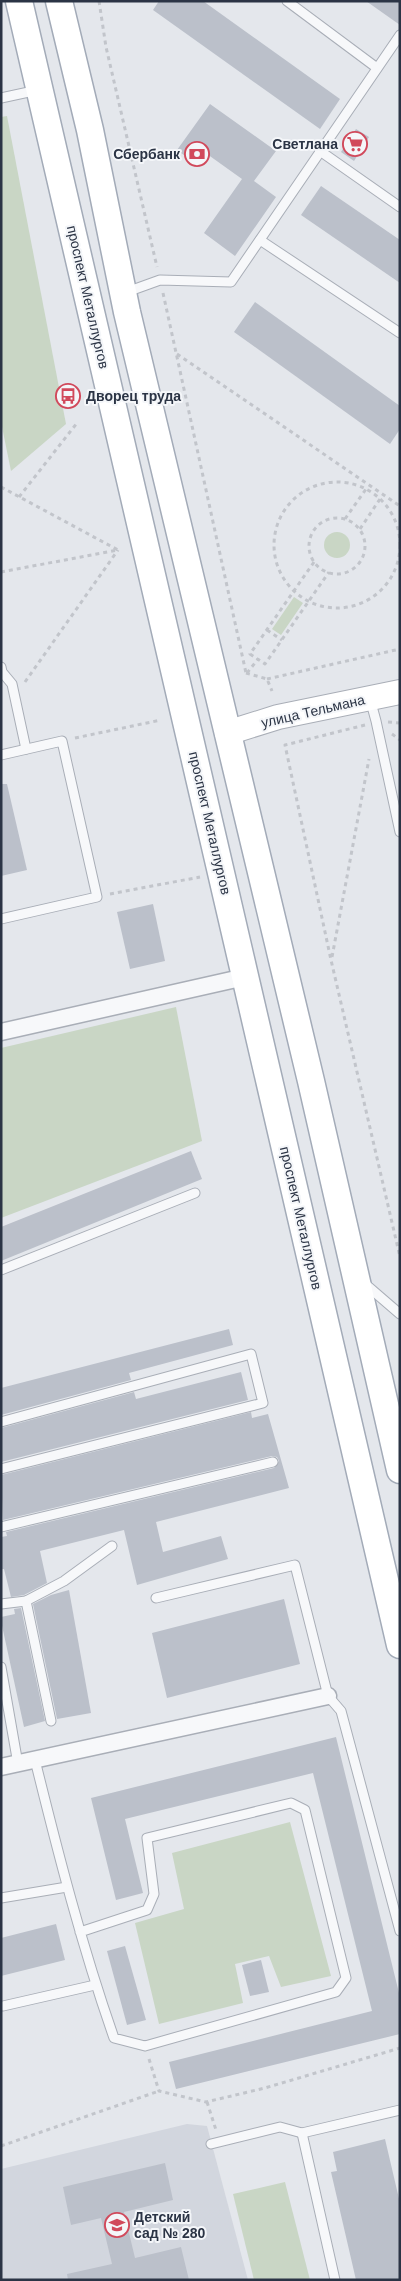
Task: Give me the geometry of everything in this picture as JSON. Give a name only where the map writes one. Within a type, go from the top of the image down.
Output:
[{"type":"main road","name":"проспект Металлургов","points":[[19,1],[400,1645]]},
{"type":"main road","points":[[59,1],[90,130],[124,293],[311,1081],[400,1470]]},
{"type":"main road","name":"улица Тельмана","points":[[227,733],[278,718],[400,692]]},
{"type":"main road","points":[[191,741],[227,733]]},
{"type":"street","points":[[1,1032],[245,977]]},
{"type":"street","points":[[1,1768],[328,1696]]},
{"type":"lane","points":[[287,1],[377,68]]},
{"type":"lane","points":[[124,293],[160,280],[232,282],[320,150],[400,36]]},
{"type":"lane","points":[[1,98],[39,90]]},
{"type":"lane","points":[[320,150],[400,207]]},
{"type":"lane","points":[[260,240],[400,333]]},
{"type":"lane","points":[[2,671],[12,684],[26,749]]},
{"type":"lane","points":[[370,699],[400,832]]},
{"type":"lane","points":[[1,755],[62,741],[97,897],[1,919]]},
{"type":"lane","points":[[1,1270],[195,1193]]},
{"type":"lane","points":[[355,1276],[400,1314]]},
{"type":"lane","points":[[1,1422],[251,1354],[263,1403],[1,1469]]},
{"type":"lane","points":[[1,1527],[273,1462]]},
{"type":"lane","points":[[1,1604],[26,1601],[64,1582],[112,1546]]},
{"type":"lane","points":[[156,1598],[294,1565],[328,1696],[341,1711],[400,1931]]},
{"type":"lane","points":[[26,1601],[51,1721]]},
{"type":"lane","points":[[2,1672],[18,1764]]},
{"type":"lane","points":[[35,1760],[67,1887],[95,1985],[114,2038],[145,2046],[336,1992],[346,1978],[305,1810],[291,1802],[147,1838],[154,1894],[147,1910],[80,1932]]},
{"type":"lane","points":[[1,1898],[67,1887]]},
{"type":"lane","points":[[3,2006],[95,1985]]},
{"type":"lane","points":[[215,2142],[280,2127],[302,2133],[400,2110]]},
{"type":"lane","points":[[302,2133],[335,2280]]},
{"type":"path","points":[[98,1],[106,47],[177,354],[246,673]]},
{"type":"path","points":[[177,354],[400,506]]},
{"type":"path","points":[[19,497],[77,423]]},
{"type":"path","points":[[323,484],[349,484],[365,489],[380,500],[391,513],[400,538],[400,551],[392,576],[375,596],[351,607],[325,608],[309,602],[294,591],[283,578],[274,554],[277,527],[289,504],[304,492],[323,484]]},
{"type":"path","points":[[345,519],[368,484]]},
{"type":"path","points":[[1,487],[118,550]]},
{"type":"path","points":[[359,529],[383,495]]},
{"type":"path","points":[[328,519],[345,519],[359,529],[365,545],[360,562],[346,572],[329,572],[314,562],[309,546],[314,530],[328,519]]},
{"type":"path","points":[[1,572],[118,550]]},
{"type":"path","points":[[12,684],[25,682],[118,550]]},
{"type":"path","points":[[314,562],[250,654],[265,664],[329,572]]},
{"type":"path","points":[[267,630],[282,640]]},
{"type":"path","points":[[246,673],[266,679],[400,649]]},
{"type":"path","points":[[246,673],[258,659]]},
{"type":"path","points":[[266,679],[272,692]]},
{"type":"path","points":[[62,741],[161,720]]},
{"type":"path","points":[[400,722],[376,721],[285,745],[400,1257]]},
{"type":"path","points":[[332,960],[376,721]]},
{"type":"path","points":[[97,897],[201,877]]},
{"type":"path","points":[[145,2046],[159,2091]]},
{"type":"path","points":[[1,2146],[159,2091],[207,2102],[265,2088],[400,2048]]},
{"type":"path","points":[[207,2102],[215,2142]]},
{"type":"shaded area","name":"Детский сад № 280","points":[[187,2124],[207,2126],[248,2280],[1,2280],[1,2169]]},
{"type":"green space","points":[[7,116],[66,424],[11,471],[1,422],[1,117]]},
{"type":"green space","points":[[337,532],[346,536],[350,545],[346,554],[337,558],[328,554],[324,545],[328,536]]},
{"type":"green space","points":[[294,597],[303,603],[281,635],[272,629]]},
{"type":"green space","points":[[176,1007],[202,1141],[1,1218],[1,1048]]},
{"type":"green space","points":[[290,1822],[331,1976],[281,1987],[269,1956],[235,1964],[243,2003],[159,2024],[135,1923],[184,1909],[172,1853]]},
{"type":"green space","points":[[285,2182],[310,2280],[254,2280],[233,2194]]},
{"type":"building","points":[[159,1],[203,1],[340,99],[320,129],[153,10]]},
{"type":"building","points":[[366,1],[400,1],[400,25]]},
{"type":"building","points":[[210,104],[276,151],[254,181],[276,197],[235,256],[204,233],[242,179],[200,149],[192,161],[177,150]]},
{"type":"building","name":"Светлана","points":[[356,129],[369,137],[354,161],[341,152]]},
{"type":"building","points":[[321,186],[400,240],[400,283],[301,215]]},
{"type":"building","points":[[255,302],[400,406],[400,429],[390,444],[234,332]]},
{"type":"building","points":[[1,784],[7,784],[27,870],[1,876]]},
{"type":"building","points":[[153,904],[165,961],[130,969],[117,912]]},
{"type":"building","points":[[191,1151],[202,1179],[1,1261],[1,1227]]},
{"type":"building","points":[[229,1329],[233,1345],[129,1373],[131,1380],[1,1415],[1,1388]]},
{"type":"building","points":[[241,1372],[248,1400],[1,1462],[1,1428],[134,1392],[136,1399]]},
{"type":"building","points":[[251,1412],[252,1418],[268,1414],[289,1488],[156,1522],[163,1552],[221,1536],[228,1559],[137,1585],[124,1530],[40,1551],[47,1583],[24,1595],[11,1597],[4,1569],[1,1569],[1,1537],[7,1536],[6,1532],[274,1468],[279,1461],[277,1457],[272,1456],[3,1520],[1,1475]]},
{"type":"building","points":[[69,1590],[91,1713],[57,1719],[33,1604],[51,1595]]},
{"type":"building","points":[[284,1599],[300,1664],[167,1698],[152,1633]]},
{"type":"building","points":[[21,1608],[45,1721],[24,1727],[1,1621],[1,1617],[15,1614],[14,1609]]},
{"type":"building","points":[[336,1737],[400,1997],[400,2034],[176,2089],[169,2062],[372,2011],[313,1773],[125,1819],[143,1893],[116,1900],[91,1798]]},
{"type":"building","points":[[56,1924],[65,1960],[1,1976],[1,1938]]},
{"type":"building","points":[[125,1946],[146,2020],[127,2025],[107,1951]]},
{"type":"building","points":[[261,1960],[269,1992],[250,1996],[242,1965]]},
{"type":"building","points":[[385,2139],[400,2203],[400,2280],[356,2280],[331,2172],[337,2171],[333,2152]]},
{"type":"building","points":[[165,2163],[173,2200],[124,2212],[135,2258],[181,2247],[189,2280],[68,2280],[67,2274],[112,2264],[101,2218],[71,2225],[63,2187]]},
{"type":"place","name":"Светлана","points":[[355,144]]},
{"type":"place","name":"Сбербанк","points":[[197,154]]},
{"type":"place","name":"Дворец труда","points":[[68,396]]},
{"type":"place","name":"Детский сад № 280","points":[[117,2225]]}]
